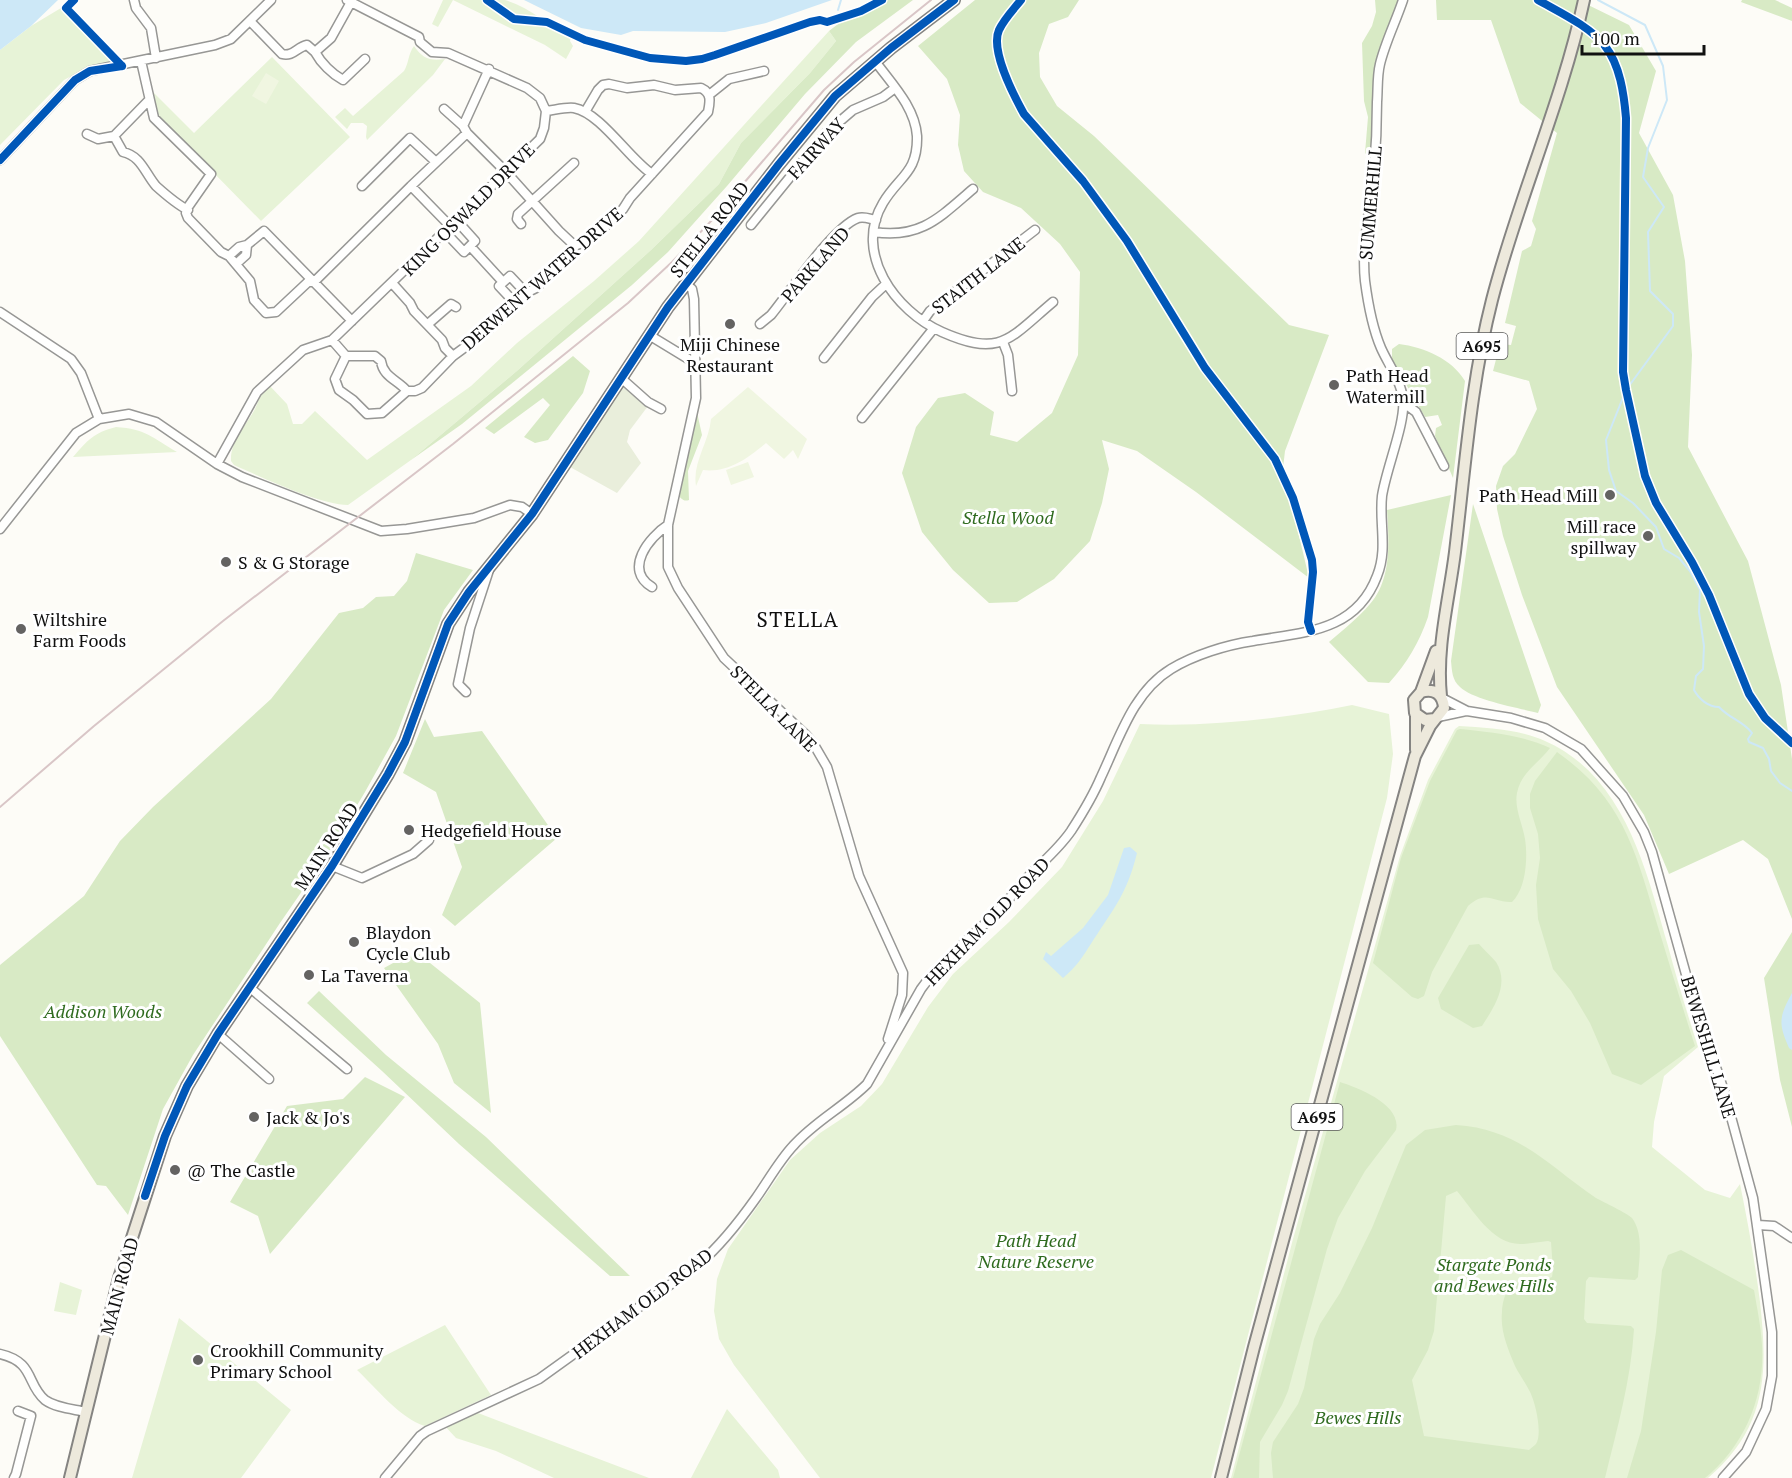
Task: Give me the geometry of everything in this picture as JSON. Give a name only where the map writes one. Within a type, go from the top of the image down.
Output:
[{"type":"main road","name":"STELLA ROAD","points":[[532,514],[649,335],[686,284],[835,96],[875,61],[954,0]]},
{"type":"main road","name":"A695","points":[[1415,756],[1444,708],[1441,697],[1441,637],[1454,563],[1485,330],[1504,256],[1567,66],[1584,0]]},
{"type":"main road","name":"MAIN ROAD","points":[[70,1478],[119,1278],[165,1136],[187,1086],[218,1034],[366,812],[405,742],[448,624],[469,592],[532,514]]},
{"type":"main road","name":"A695","points":[[1221,1478],[1260,1325],[1415,756],[1414,700],[1421,692],[1441,637]]},
{"type":"main road","points":[[1421,692],[1432,690],[1441,697]]},
{"type":"main road","points":[[1416,715],[1425,720],[1437,718]]},
{"type":"street","points":[[134,0],[136,8],[151,28],[156,58]]},
{"type":"street","points":[[0,160],[75,80],[90,71],[215,45],[231,39],[271,0]]},
{"type":"street","name":"SUMMERHILL","points":[[1403,0],[1385,48],[1379,72],[1374,172],[1364,264],[1368,303],[1376,335],[1400,387],[1404,403]]},
{"type":"street","points":[[315,52],[332,38],[349,1],[419,38],[420,42],[432,52],[448,53],[489,69],[527,88],[540,98],[546,111],[573,108],[585,112],[624,145],[640,166],[652,174]]},
{"type":"street","points":[[250,21],[282,54],[288,56],[307,45],[336,76],[343,80],[365,60]]},
{"type":"street","points":[[141,61],[154,117],[211,174],[186,213],[188,218],[221,252],[229,256],[250,281],[254,300],[266,313],[276,312],[308,282],[314,282],[436,162],[465,129],[489,69]]},
{"type":"street","points":[[875,61],[906,103],[916,125],[915,156],[909,171],[883,203],[876,220],[874,256],[886,284],[900,302],[934,328],[951,336],[984,344],[1003,342],[1053,302]]},
{"type":"street","points":[[585,112],[603,85],[627,88],[654,85],[675,90],[701,88],[709,94],[729,79],[764,70]]},
{"type":"street","name":"FAIRWAY","points":[[751,225],[838,121],[853,110],[883,97],[895,88]]},
{"type":"street","name":"DERWENT WATER DRIVE","points":[[346,356],[335,379],[339,390],[367,414],[382,413],[407,391],[422,388],[453,356],[487,331],[526,293],[537,288],[571,255],[575,246],[594,237],[623,209],[630,198],[708,112],[709,94]]},
{"type":"street","points":[[87,134],[98,140],[114,136],[149,100]]},
{"type":"street","points":[[444,109],[575,246]]},
{"type":"street","name":"KING OSWALD DRIVE","points":[[217,464],[257,392],[303,350],[332,340],[451,227],[540,139],[547,119],[546,111]]},
{"type":"street","points":[[114,136],[123,152],[130,153],[138,159],[155,184],[176,204],[188,210]]},
{"type":"street","points":[[362,186],[410,138],[436,162]]},
{"type":"street","points":[[521,224],[517,219],[518,214],[574,163]]},
{"type":"street","points":[[411,186],[451,227],[476,241],[464,252],[451,227]]},
{"type":"street","points":[[874,232],[892,235],[912,232],[938,218],[973,189]]},
{"type":"street","name":"PARKLAND","points":[[760,324],[771,315],[842,230],[863,217],[876,220]]},
{"type":"street","name":"STAITH LANE","points":[[923,321],[930,311],[1035,230]]},
{"type":"street","points":[[229,256],[264,231],[352,321]]},
{"type":"street","points":[[236,264],[246,255],[247,245]]},
{"type":"street","points":[[470,246],[503,282]]},
{"type":"street","points":[[514,303],[499,286],[510,276],[526,293]]},
{"type":"street","points":[[392,283],[453,356]]},
{"type":"street","name":"STELLA LANE","points":[[686,284],[693,293],[696,398],[668,525],[666,556],[671,575],[717,649],[730,665],[813,743],[827,767],[859,876],[903,972],[903,986],[884,1056]]},
{"type":"street","points":[[824,358],[872,297],[886,284]]},
{"type":"street","points":[[428,324],[451,304],[456,307]]},
{"type":"street","points":[[0,312],[71,359],[81,373],[99,419]]},
{"type":"street","points":[[862,418],[934,328]]},
{"type":"street","points":[[649,335],[695,363]]},
{"type":"street","points":[[332,340],[346,356],[375,356],[381,361],[382,368],[392,380],[400,382],[407,391]]},
{"type":"street","points":[[1003,342],[1008,355],[1012,391]]},
{"type":"street","points":[[621,378],[648,402],[661,409]]},
{"type":"street","points":[[1404,403],[1416,412],[1428,427],[1443,466]]},
{"type":"street","name":"HEXHAM OLD ROAD","points":[[385,1478],[420,1436],[539,1379],[699,1264],[732,1230],[792,1147],[820,1120],[855,1096],[872,1077],[921,988],[932,974],[1056,851],[1095,791],[1143,694],[1158,678],[1183,662],[1228,647],[1300,634],[1334,623],[1346,618],[1363,602],[1369,595],[1381,566],[1384,543],[1381,508],[1383,491],[1404,403]]},
{"type":"street","points":[[0,529],[76,433],[99,419],[129,414],[164,426],[217,464],[242,477],[347,516],[371,528],[391,531],[474,518],[510,505],[522,507],[532,514]]},
{"type":"street","points":[[652,587],[642,576],[640,558],[647,543],[668,525]]},
{"type":"street","points":[[465,692],[458,684],[470,628],[490,566]]},
{"type":"street","name":"BEWESHILL LANE","points":[[1441,697],[1467,711],[1511,718],[1545,728],[1560,734],[1581,749],[1611,780],[1634,813],[1652,852],[1692,996],[1724,1091],[1753,1198],[1772,1332],[1770,1396],[1761,1425],[1750,1446],[1724,1478]]},
{"type":"street","name":"BEWESHILL LANE","points":[[1437,718],[1467,711]]},
{"type":"street","points":[[332,866],[362,879],[413,854],[429,840]]},
{"type":"street","points":[[903,986],[921,988]]},
{"type":"street","points":[[249,987],[347,1069]]},
{"type":"street","points":[[218,1034],[269,1079]]},
{"type":"street","points":[[1758,1225],[1774,1226],[1792,1238]]},
{"type":"street","points":[[0,1354],[15,1359],[22,1365],[39,1393],[52,1404],[86,1412]]},
{"type":"street","points":[[14,1478],[31,1416],[18,1411]]},
{"type":"green space","points":[[443,0],[453,0],[438,27],[432,24]]},
{"type":"green space","points":[[453,0],[505,0],[514,3],[571,37],[570,41],[573,46],[566,59],[545,45]]},
{"type":"green space","points":[[888,0],[913,0],[856,42],[805,94],[668,252],[632,285],[462,424],[411,460],[518,370],[651,250],[719,184],[741,143],[810,73],[836,41],[829,31],[842,21],[868,12]]},
{"type":"green space","name":"Stella Wood","points":[[975,0],[1079,0],[1068,17],[1049,24],[1039,53],[1040,77],[1057,106],[1094,136],[1289,325],[1329,335],[1285,451],[1283,468],[1309,578],[1196,492],[1137,451],[1102,440],[1109,469],[1102,503],[1090,541],[1054,579],[1017,602],[989,603],[953,570],[922,532],[902,473],[916,427],[938,398],[965,393],[994,412],[990,435],[1017,442],[1052,413],[1078,355],[1080,272],[1060,244],[1021,208],[983,192],[964,171],[958,145],[960,115],[947,79],[918,46]]},
{"type":"green space","points":[[1375,0],[1399,0],[1376,63],[1371,161],[1365,153],[1368,117],[1364,101],[1362,43],[1372,26],[1376,12]]},
{"type":"green space","points":[[1436,0],[1578,0],[1629,25],[1656,71],[1639,133],[1673,195],[1685,261],[1692,355],[1688,447],[1748,561],[1781,685],[1792,759],[1792,919],[1768,859],[1743,840],[1669,874],[1644,815],[1557,687],[1522,595],[1497,509],[1496,486],[1503,466],[1515,454],[1537,409],[1529,381],[1493,371],[1500,344],[1511,345],[1516,326],[1505,323],[1522,251],[1531,246],[1536,229],[1532,221],[1557,133],[1520,103],[1491,20],[1437,20]]},
{"type":"green space","points":[[1742,0],[1775,0],[1792,8],[1792,21],[1741,2]]},
{"type":"green space","points":[[61,8],[112,61],[86,68],[64,80],[0,145],[0,50],[31,26]]},
{"type":"green space","points":[[829,31],[836,41],[810,73],[741,143],[719,184],[651,250],[518,370],[411,460],[348,505],[336,504],[291,490],[234,465],[231,461],[236,440],[268,384],[287,404],[293,424],[302,424],[315,411],[367,460],[471,386],[517,343],[594,281],[639,241]]},
{"type":"green space","points":[[414,46],[427,58],[445,59],[433,75],[367,140],[367,126],[363,123],[351,123],[347,129],[335,117],[345,108],[353,116],[404,71]]},
{"type":"green space","points":[[272,57],[350,137],[261,221],[156,114],[153,92],[194,133]]},
{"type":"green space","points":[[266,73],[279,81],[266,104],[252,96]]},
{"type":"green space","points":[[1399,344],[1427,351],[1445,360],[1465,381],[1453,478],[1435,436],[1436,428],[1442,425],[1438,415],[1425,417],[1392,360],[1392,349]]},
{"type":"green space","points":[[573,356],[590,371],[583,393],[548,440],[535,443],[524,437],[550,405],[543,398],[494,434],[485,428]]},
{"type":"green space","points":[[622,384],[648,406],[630,430],[627,442],[641,463],[617,493],[570,467]]},
{"type":"green space","points":[[748,387],[807,439],[798,459],[793,450],[784,459],[766,443],[745,459],[729,467],[703,470],[696,486],[696,469],[711,419]]},
{"type":"green space","points":[[696,408],[702,435],[688,471],[689,500],[685,500],[677,494]]},
{"type":"green space","points":[[116,427],[142,432],[177,452],[73,457],[91,438]]},
{"type":"green space","points":[[748,462],[754,477],[731,485],[726,470]]},
{"type":"green space","points":[[1451,495],[1428,617],[1421,635],[1407,660],[1389,683],[1368,682],[1329,642],[1370,604],[1382,583],[1388,559],[1387,510]]},
{"type":"green space","points":[[1473,504],[1541,705],[1538,713],[1497,703],[1466,692],[1455,681],[1453,675],[1451,661]]},
{"type":"green space","name":"Addison Woods","points":[[416,553],[473,570],[444,610],[396,736],[365,792],[329,852],[193,1055],[163,1109],[128,1215],[106,1186],[97,1185],[0,1036],[0,965],[84,896],[120,841],[153,807],[271,699],[339,613],[363,608],[376,597],[394,596],[407,581]]},
{"type":"green space","name":"Path Head Nature Reserve","points":[[1352,705],[1389,714],[1393,754],[1387,798],[1211,1478],[820,1478],[734,1365],[719,1339],[714,1311],[717,1279],[728,1249],[790,1160],[820,1133],[861,1106],[882,1084],[928,1007],[953,974],[1009,922],[1062,867],[1103,801],[1140,724],[1246,721]]},
{"type":"green space","points":[[425,719],[434,737],[482,731],[557,838],[455,926],[442,915],[462,867],[436,792],[403,773]]},
{"type":"green space","name":"Stargate Ponds and Bewes Hills","points":[[1459,726],[1525,734],[1545,741],[1572,757],[1595,777],[1613,801],[1641,857],[1651,887],[1698,1047],[1664,1076],[1654,1122],[1652,1147],[1705,1190],[1730,1198],[1740,1184],[1760,1302],[1764,1352],[1759,1398],[1742,1439],[1728,1459],[1708,1478],[1231,1478],[1293,1239],[1400,856],[1428,780],[1455,729]]},
{"type":"green space","points":[[1457,730],[1517,737],[1550,748],[1526,773],[1517,793],[1516,799],[1525,839],[1526,855],[1525,873],[1517,896],[1512,902],[1480,898],[1468,906],[1432,972],[1424,996],[1418,999],[1412,997],[1373,963],[1401,858],[1430,781]]},
{"type":"green space","points":[[1557,752],[1580,770],[1598,789],[1624,829],[1642,875],[1695,1046],[1641,1085],[1612,1074],[1590,1023],[1571,991],[1553,969],[1538,919],[1536,885],[1540,858],[1538,834],[1530,808],[1530,794],[1535,781]]},
{"type":"green space","points":[[1792,932],[1792,1127],[1780,1080],[1764,978]]},
{"type":"green space","points":[[1479,944],[1496,962],[1500,970],[1501,987],[1482,1026],[1473,1028],[1441,1009],[1438,998],[1469,945]]},
{"type":"green space","points":[[415,951],[480,1003],[491,1113],[454,1083],[438,1044],[384,968]]},
{"type":"green space","points":[[319,991],[386,1055],[486,1137],[630,1276],[610,1276],[459,1144],[307,1003]]},
{"type":"green space","points":[[365,1077],[405,1097],[270,1254],[258,1216],[230,1202],[287,1106],[343,1099]]},
{"type":"green space","points":[[1340,1082],[1368,1093],[1386,1105],[1396,1121],[1396,1130],[1365,1171],[1338,1218],[1327,1249],[1288,1391],[1260,1442],[1259,1478],[1233,1478]]},
{"type":"green space","name":"Bewes Hills","points":[[1456,1125],[1498,1133],[1547,1161],[1596,1198],[1632,1218],[1636,1224],[1640,1247],[1638,1277],[1635,1280],[1589,1277],[1586,1281],[1584,1319],[1587,1323],[1631,1326],[1634,1329],[1627,1386],[1605,1478],[1273,1478],[1271,1453],[1273,1442],[1298,1404],[1304,1388],[1314,1339],[1320,1324],[1340,1293],[1372,1228],[1406,1145],[1425,1130]],"holes":[[[1457,1191],[1484,1225],[1510,1243],[1551,1242],[1552,1277],[1512,1286],[1502,1306],[1505,1340],[1536,1409],[1538,1439],[1529,1450],[1424,1436],[1412,1380],[1428,1350],[1434,1331],[1446,1196]]]},
{"type":"green space","points":[[1681,1250],[1754,1290],[1762,1345],[1760,1383],[1756,1401],[1750,1419],[1731,1451],[1705,1478],[1627,1478],[1641,1431],[1656,1332],[1662,1270],[1668,1255]]},
{"type":"green space","points":[[60,1282],[82,1290],[76,1315],[54,1311]]},
{"type":"green space","name":"Crookhill Community Primary School","points":[[179,1318],[291,1410],[241,1478],[132,1478]]},
{"type":"green space","points":[[445,1325],[491,1395],[425,1426],[416,1423],[398,1410],[357,1370]]},
{"type":"green space","points":[[727,1409],[778,1470],[780,1478],[691,1478]]},
{"type":"green space","points":[[478,1413],[649,1478],[554,1478],[496,1451],[456,1438],[443,1424]]},
{"type":"water","points":[[0,0],[58,0],[31,26],[0,50]]},
{"type":"water","points":[[524,0],[832,0],[766,23],[725,32],[633,31],[621,35],[581,28]]},
{"type":"water","points":[[1130,847],[1137,853],[1122,895],[1082,957],[1063,978],[1043,959],[1046,952],[1051,956],[1083,928],[1108,895],[1124,848]]},
{"type":"water","points":[[1792,993],[1792,1050],[1785,1039],[1782,1014]]},
{"type":"waterway","points":[[838,10],[841,0]]},
{"type":"waterway","points":[[1598,0],[1645,25],[1663,66],[1667,100],[1648,148],[1643,177],[1664,207],[1648,232],[1650,291],[1673,314],[1673,326],[1626,390],[1606,440],[1609,470],[1616,491],[1633,503],[1656,527],[1664,549],[1679,558],[1690,571],[1700,590],[1699,612],[1704,646],[1703,669],[1696,676],[1694,690],[1704,702],[1719,707],[1752,733],[1748,739],[1749,742],[1763,748],[1769,759],[1771,771],[1780,783],[1792,791]]},
{"type":"railway","points":[[0,807],[94,726],[223,621],[453,444],[628,303],[712,220],[824,90],[854,62],[931,0]]},
{"type":"cycle path","points":[[74,0],[66,8],[122,66]]},
{"type":"cycle path","points":[[487,0],[514,19],[547,22],[585,40],[650,58],[686,61],[715,55],[810,22],[820,20],[827,22],[861,11],[882,0]]},
{"type":"cycle path","points":[[145,1196],[165,1136],[187,1086],[218,1034],[332,866],[388,774],[405,742],[448,624],[469,592],[532,514],[668,307],[779,164],[835,96],[891,48],[954,0]]},
{"type":"cycle path","points":[[1021,0],[1003,22],[997,39],[1000,61],[1009,85],[1024,114],[1083,181],[1127,241],[1205,368],[1275,459],[1293,498],[1312,560],[1308,622],[1311,631]]},
{"type":"cycle path","points":[[1538,0],[1592,32],[1610,54],[1620,80],[1626,118],[1623,372],[1645,476],[1656,503],[1709,595],[1749,694],[1765,718],[1792,743]]},
{"type":"cycle path","points":[[0,160],[75,80],[90,71],[122,66]]},
{"type":"place","name":"Miji Chinese Restaurant","points":[[730,324]]},
{"type":"place","name":"Path Head Watermill","points":[[1334,385]]},
{"type":"place","name":"Path Head Mill","points":[[1610,495]]},
{"type":"place","name":"Mill race spillway","points":[[1648,536]]},
{"type":"place","name":"S & G Storage","points":[[226,562]]},
{"type":"place","name":"Wiltshire Farm Foods","points":[[21,629]]},
{"type":"place","name":"Hedgefield House","points":[[409,830]]},
{"type":"place","name":"Blaydon Cycle Club","points":[[354,942]]},
{"type":"place","name":"La Taverna","points":[[309,975]]},
{"type":"place","name":"Jack & Jo's","points":[[254,1117]]},
{"type":"place","name":"@ The Castle","points":[[175,1170]]},
{"type":"place","name":"Crookhill Community Primary School","points":[[198,1360]]},
{"type":"district","name":"STELLA","points":[[798,619]]}]
